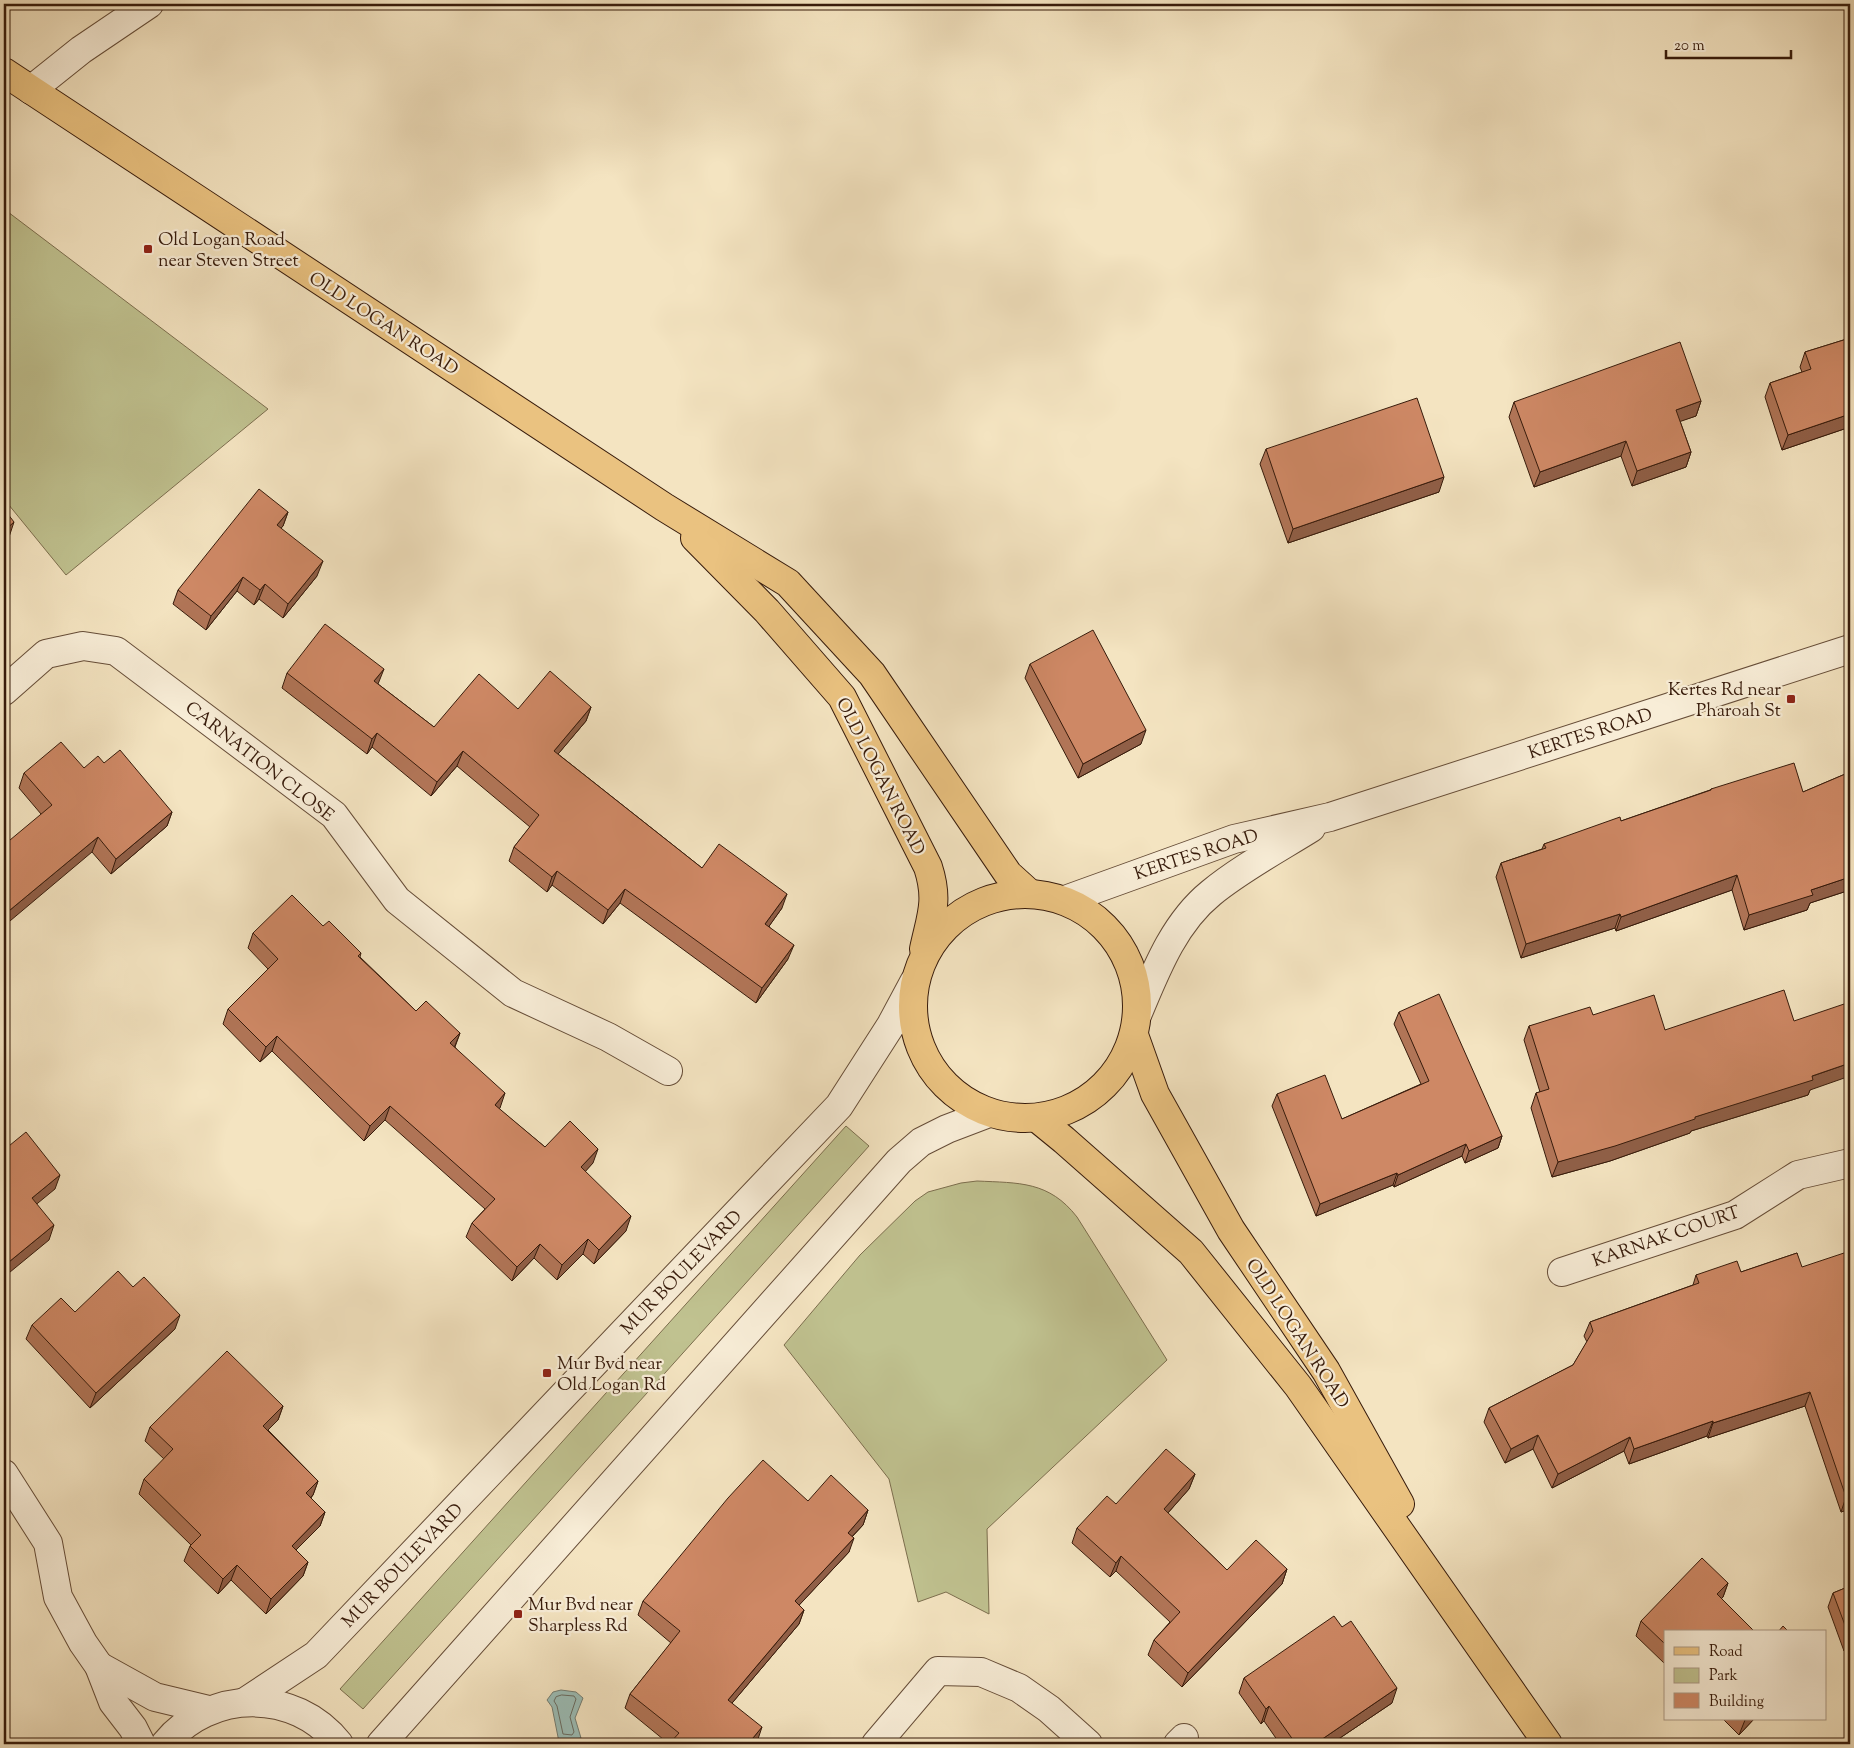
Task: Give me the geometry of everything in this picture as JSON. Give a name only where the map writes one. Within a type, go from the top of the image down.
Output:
[{"type":"main road","name":"OLD LOGAN ROAD","points":[[4,72],[664,506],[788,583],[872,674],[1008,874],[1030,893],[1065,900],[1096,918],[1120,945],[1134,978],[1136,1024],[1155,1094],[1231,1230],[1326,1371],[1468,1628]]},
{"type":"main road","name":"OLD LOGAN ROAD","points":[[664,506],[767,611],[842,697],[928,867],[932,880],[934,907],[917,971],[912,1012],[916,1040],[932,1072],[958,1097],[989,1113],[1013,1119],[1037,1118],[1070,1109],[1099,1091],[1121,1066],[1136,1024]]},
{"type":"main road","points":[[917,971],[939,932],[965,910],[996,896],[1030,893]]},
{"type":"main road","name":"OLD LOGAN ROAD","points":[[1037,1118],[1192,1252],[1298,1386],[1548,1744]]},
{"type":"street","points":[[30,90],[81,50],[149,4]]},
{"type":"street","name":"CARNATION CLOSE","points":[[4,691],[46,654],[84,646],[116,652],[334,815],[397,900],[513,993],[608,1037],[668,1071]]},
{"type":"street","name":"KERTES ROAD","points":[[1065,900],[1234,839],[1330,817],[1850,649]]},
{"type":"street","name":"KERTES ROAD","points":[[1136,1024],[1158,965],[1173,938],[1210,893],[1330,817]]},
{"type":"street","name":"MUR BOULEVARD","points":[[245,1702],[316,1655],[839,1106],[891,1025],[917,971]]},
{"type":"street","points":[[382,1744],[899,1160],[921,1142],[946,1129],[989,1113]]},
{"type":"street","name":"KARNAK COURT","points":[[1562,1272],[1735,1215],[1798,1175],[1850,1163]]},
{"type":"street","points":[[4,1476],[48,1543],[58,1597],[83,1643],[99,1666],[114,1702],[133,1728],[141,1744]]},
{"type":"street","points":[[99,1666],[155,1697],[209,1710]]},
{"type":"street","points":[[876,1744],[938,1671],[981,1672],[1019,1688],[1049,1709],[1088,1744]]},
{"type":"street","points":[[165,1744],[186,1724],[209,1710],[245,1702],[280,1705],[312,1718],[339,1744]]},
{"type":"green space","points":[[4,209],[268,409],[66,575],[4,499]]},
{"type":"green space","points":[[846,1126],[869,1146],[363,1709],[340,1689]]},
{"type":"green space","points":[[977,1181],[1006,1182],[1032,1186],[1055,1196],[1066,1205],[1077,1217],[1167,1360],[987,1529],[989,1614],[946,1592],[918,1602],[889,1479],[784,1345],[860,1255],[915,1201],[928,1192],[961,1183]]},
{"type":"water","points":[[561,1690],[576,1692],[583,1698],[575,1718],[581,1738],[559,1742],[552,1707],[547,1700],[553,1692]]},
{"type":"building","points":[[1850,338],[1850,414],[1788,435],[1770,383],[1811,369],[1805,352]]},
{"type":"building","points":[[1680,342],[1701,401],[1676,410],[1691,452],[1637,471],[1626,441],[1540,472],[1514,402]]},
{"type":"building","points":[[1417,398],[1444,477],[1293,529],[1266,449]]},
{"type":"building","points":[[259,489],[288,512],[277,525],[323,561],[288,604],[265,584],[260,590],[243,577],[211,616],[178,590]]},
{"type":"building","points":[[4,509],[14,522],[4,531]]},
{"type":"building","points":[[325,624],[384,669],[374,681],[434,727],[479,674],[518,709],[550,671],[591,707],[554,751],[702,868],[719,844],[787,894],[765,924],[794,945],[762,988],[625,889],[608,910],[557,871],[552,877],[514,847],[539,815],[463,751],[437,782],[377,733],[372,739],[287,673]]},
{"type":"building","points":[[1093,630],[1146,730],[1083,764],[1030,664]]},
{"type":"building","points":[[61,742],[84,768],[98,756],[104,763],[120,750],[172,812],[116,859],[98,837],[4,915],[4,845],[52,805],[24,773]]},
{"type":"building","points":[[1794,763],[1803,792],[1850,772],[1850,877],[1811,890],[1813,895],[1749,915],[1737,875],[1621,917],[1620,914],[1526,944],[1501,863],[1546,848],[1544,844],[1620,817],[1621,821],[1711,789]]},
{"type":"building","points":[[292,895],[323,926],[329,921],[361,953],[358,956],[416,1011],[426,1001],[460,1033],[450,1043],[505,1093],[495,1105],[545,1147],[570,1121],[598,1149],[581,1167],[631,1216],[599,1250],[588,1239],[562,1265],[540,1244],[517,1267],[472,1223],[495,1199],[390,1106],[370,1126],[277,1036],[266,1047],[228,1009],[278,959],[253,933]]},
{"type":"building","points":[[1784,990],[1794,1021],[1850,1002],[1850,1063],[1812,1076],[1813,1080],[1695,1117],[1695,1119],[1615,1146],[1558,1162],[1536,1093],[1549,1089],[1529,1026],[1590,1007],[1593,1015],[1654,995],[1665,1030]]},
{"type":"building","points":[[1439,994],[1502,1136],[1469,1151],[1466,1144],[1398,1175],[1397,1173],[1320,1204],[1277,1094],[1325,1075],[1342,1119],[1429,1081],[1399,1012]]},
{"type":"building","points":[[26,1132],[60,1175],[32,1198],[54,1225],[4,1266],[4,1150]]},
{"type":"building","points":[[1850,1251],[1850,1496],[1846,1497],[1810,1392],[1713,1423],[1713,1421],[1634,1449],[1630,1437],[1558,1474],[1538,1435],[1511,1449],[1489,1408],[1573,1365],[1593,1331],[1590,1322],[1699,1283],[1696,1275],[1737,1261],[1741,1272],[1797,1253],[1802,1267]]},
{"type":"building","points":[[118,1271],[133,1287],[144,1277],[180,1315],[96,1393],[32,1325],[61,1298],[75,1312]]},
{"type":"building","points":[[227,1351],[283,1406],[263,1426],[318,1481],[306,1493],[325,1512],[292,1546],[308,1562],[271,1599],[237,1565],[223,1579],[190,1546],[201,1535],[144,1479],[173,1449],[150,1427]]},
{"type":"building","points":[[1166,1449],[1195,1474],[1164,1509],[1227,1570],[1256,1540],[1287,1569],[1188,1673],[1154,1640],[1180,1612],[1121,1556],[1116,1563],[1077,1528],[1107,1496],[1116,1504]]},
{"type":"building","points":[[763,1460],[808,1501],[831,1475],[868,1510],[848,1533],[854,1538],[795,1601],[804,1610],[728,1700],[762,1727],[748,1744],[669,1744],[679,1733],[630,1694],[680,1631],[643,1601],[728,1498]]},
{"type":"building","points":[[1702,1558],[1728,1583],[1717,1594],[1753,1630],[1664,1630],[1664,1643],[1641,1621]]},
{"type":"building","points":[[1850,1586],[1850,1636],[1849,1636],[1833,1593]]},
{"type":"building","points":[[1334,1616],[1342,1627],[1351,1621],[1397,1688],[1315,1744],[1296,1744],[1269,1706],[1266,1709],[1244,1678]]},
{"type":"place","name":"Old Logan Road near Steven Street","points":[[148,249]]},
{"type":"place","name":"Kertes Rd near Pharoah St","points":[[1791,699]]},
{"type":"place","name":"Mur Bvd near Old Logan Rd","points":[[547,1373]]},
{"type":"place","name":"Mur Bvd near Sharpless Rd","points":[[518,1614]]}]
